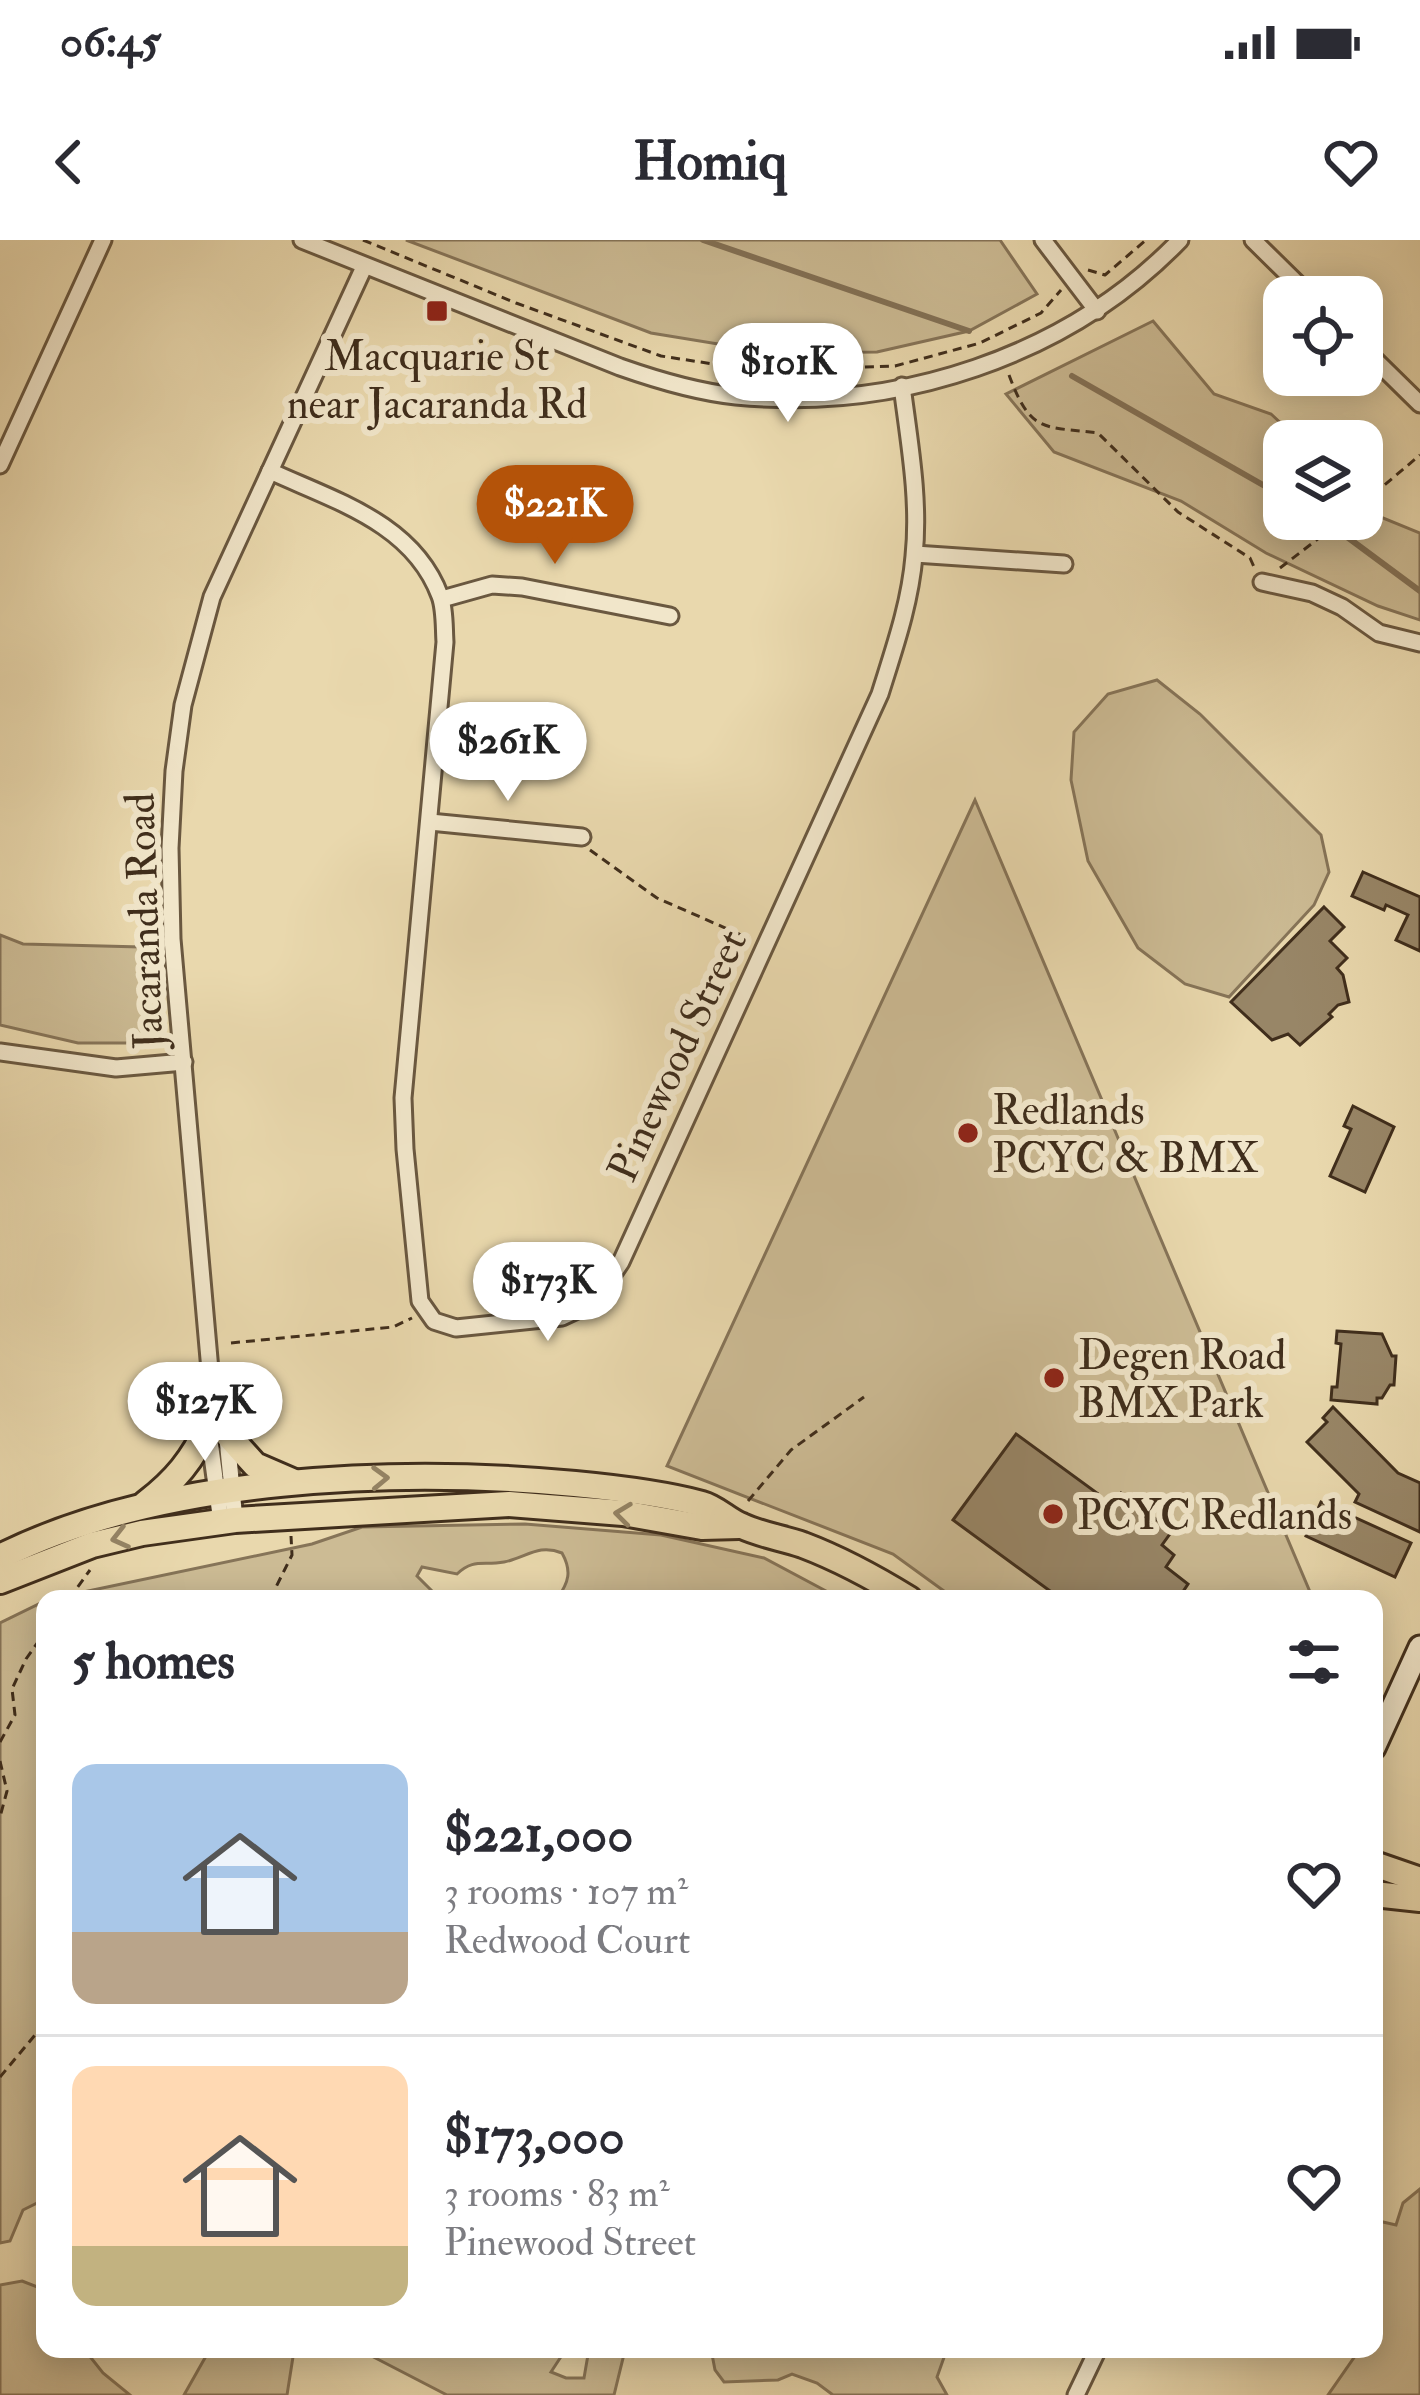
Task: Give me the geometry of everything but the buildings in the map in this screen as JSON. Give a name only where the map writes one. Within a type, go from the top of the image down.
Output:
[{"type":"main road","points":[[139,1508],[170,1485],[218,1430],[255,1465],[298,1484]]},
{"type":"main road","points":[[0,1557],[54,1534],[139,1508],[226,1492],[450,1477],[621,1489],[707,1505],[739,1526],[803,1545],[894,1590]]},
{"type":"main road","points":[[0,1581],[92,1545],[142,1533],[290,1516],[509,1504],[702,1527],[739,1526]]},
{"type":"main road","points":[[1383,1867],[1420,1880]]},
{"type":"main road","points":[[1383,1895],[1420,1900]]},
{"type":"street","points":[[0,465],[103,240]]},
{"type":"street","points":[[302,240],[672,384],[731,396],[790,400],[844,397],[963,373],[1056,336],[1148,273],[1180,240]]},
{"type":"street","points":[[1043,240],[1097,311]]},
{"type":"street","points":[[1253,240],[1290,276]]},
{"type":"street","name":"Jacaranda Road","points":[[228,1521],[218,1430],[224,1408],[212,1393],[172,939],[174,771],[183,705],[212,597],[364,267]]},
{"type":"street","points":[[1383,368],[1420,404]]},
{"type":"street","name":"Pinewood Street","points":[[427,1311],[434,1321],[456,1328],[562,1317],[594,1301],[621,1262],[880,694],[902,624],[915,554],[913,473],[902,386]]},
{"type":"street","points":[[270,471],[383,524],[419,556],[442,599],[445,642],[404,1098],[404,1149],[420,1301],[427,1311]]},
{"type":"street","points":[[915,554],[1064,564]]},
{"type":"street","points":[[1262,582],[1312,592],[1378,633],[1420,643]]},
{"type":"street","points":[[442,599],[492,585],[521,587],[670,616]]},
{"type":"street","points":[[430,822],[582,837]]},
{"type":"street","points":[[0,1052],[116,1068],[184,1063]]},
{"type":"street","points":[[1383,1728],[1420,1647]]},
{"type":"street","points":[[1076,2395],[1094,2358]]},
{"type":"path","points":[[363,240],[661,356],[759,371],[896,366],[980,343],[1041,314],[1089,269],[1105,275],[1146,240]]},
{"type":"path","points":[[1004,356],[1023,407],[1038,425],[1098,434],[1178,512],[1250,558],[1262,582],[1317,540]]},
{"type":"path","points":[[1383,486],[1420,455]]},
{"type":"path","points":[[582,837],[590,849],[657,898],[748,938],[762,952]]},
{"type":"path","points":[[231,1343],[393,1327],[427,1311]]},
{"type":"path","points":[[739,1526],[747,1502],[791,1450],[864,1397]]},
{"type":"path","points":[[275,1590],[292,1556],[290,1516]]},
{"type":"path","points":[[75,1590],[93,1565],[92,1545]]},
{"type":"path","points":[[0,1742],[15,1714],[12,1689],[36,1645]]},
{"type":"path","points":[[0,1761],[7,1791],[0,1816]]},
{"type":"path","points":[[0,2076],[36,2034]]},
{"type":"shaded area","points":[[406,240],[1000,240],[1037,294],[969,331],[877,352],[773,353],[651,333]]},
{"type":"shaded area","points":[[1153,321],[1214,394],[1277,420],[1263,420],[1263,540],[1383,540],[1383,518],[1420,533],[1420,620],[1378,606],[1266,553],[1181,501],[1054,452],[1006,394]]},
{"type":"shaded area","points":[[1157,680],[1200,714],[1321,835],[1329,872],[1314,905],[1229,997],[1185,984],[1138,948],[1088,861],[1071,780],[1074,732],[1108,694]]},
{"type":"shaded area","name":"Redlands PCYC & BMX","points":[[975,800],[1309,1590],[943,1590],[893,1554],[667,1466]]},
{"type":"shaded area","points":[[0,935],[23,944],[141,947],[147,1043],[78,1043],[0,1025]]},
{"type":"shaded area","points":[[525,1524],[661,1535],[764,1558],[824,1590],[562,1590],[567,1565],[562,1553],[546,1550],[504,1562],[474,1564],[457,1574],[422,1567],[417,1576],[431,1590],[93,1590],[312,1544],[362,1527]]},
{"type":"shaded area","points":[[36,1605],[36,2204],[23,2210],[10,2241],[0,2243],[0,1623]]},
{"type":"shaded area","points":[[1420,2189],[1420,2395],[1328,2395],[1354,2358],[1383,2358],[1383,2222],[1396,2225],[1403,2203]]},
{"type":"shaded area","points":[[22,2281],[36,2286],[36,2358],[91,2358],[130,2395],[0,2395],[0,2285]]},
{"type":"shaded area","points":[[205,2358],[293,2358],[287,2395],[184,2395]]},
{"type":"shaded area","points":[[375,2358],[560,2358],[551,2372],[584,2378],[587,2358],[623,2358],[614,2395],[447,2395]]},
{"type":"shaded area","points":[[713,2358],[944,2358],[937,2377],[947,2395],[833,2395],[792,2374],[778,2380],[724,2382]]},
{"type":"waterway","points":[[703,240],[969,331]]},
{"type":"waterway","points":[[1072,376],[1263,485]]},
{"type":"waterway","points":[[1351,540],[1420,591]]},
{"type":"place","name":"Macquarie St near Jacaranda Rd","points":[[437,311]]},
{"type":"place","name":"Redlands PCYC & BMX","points":[[968,1133]]},
{"type":"place","name":"Degen Road BMX Park","points":[[1054,1378]]},
{"type":"place","name":"PCYC Redlands","points":[[1053,1514]]}]
